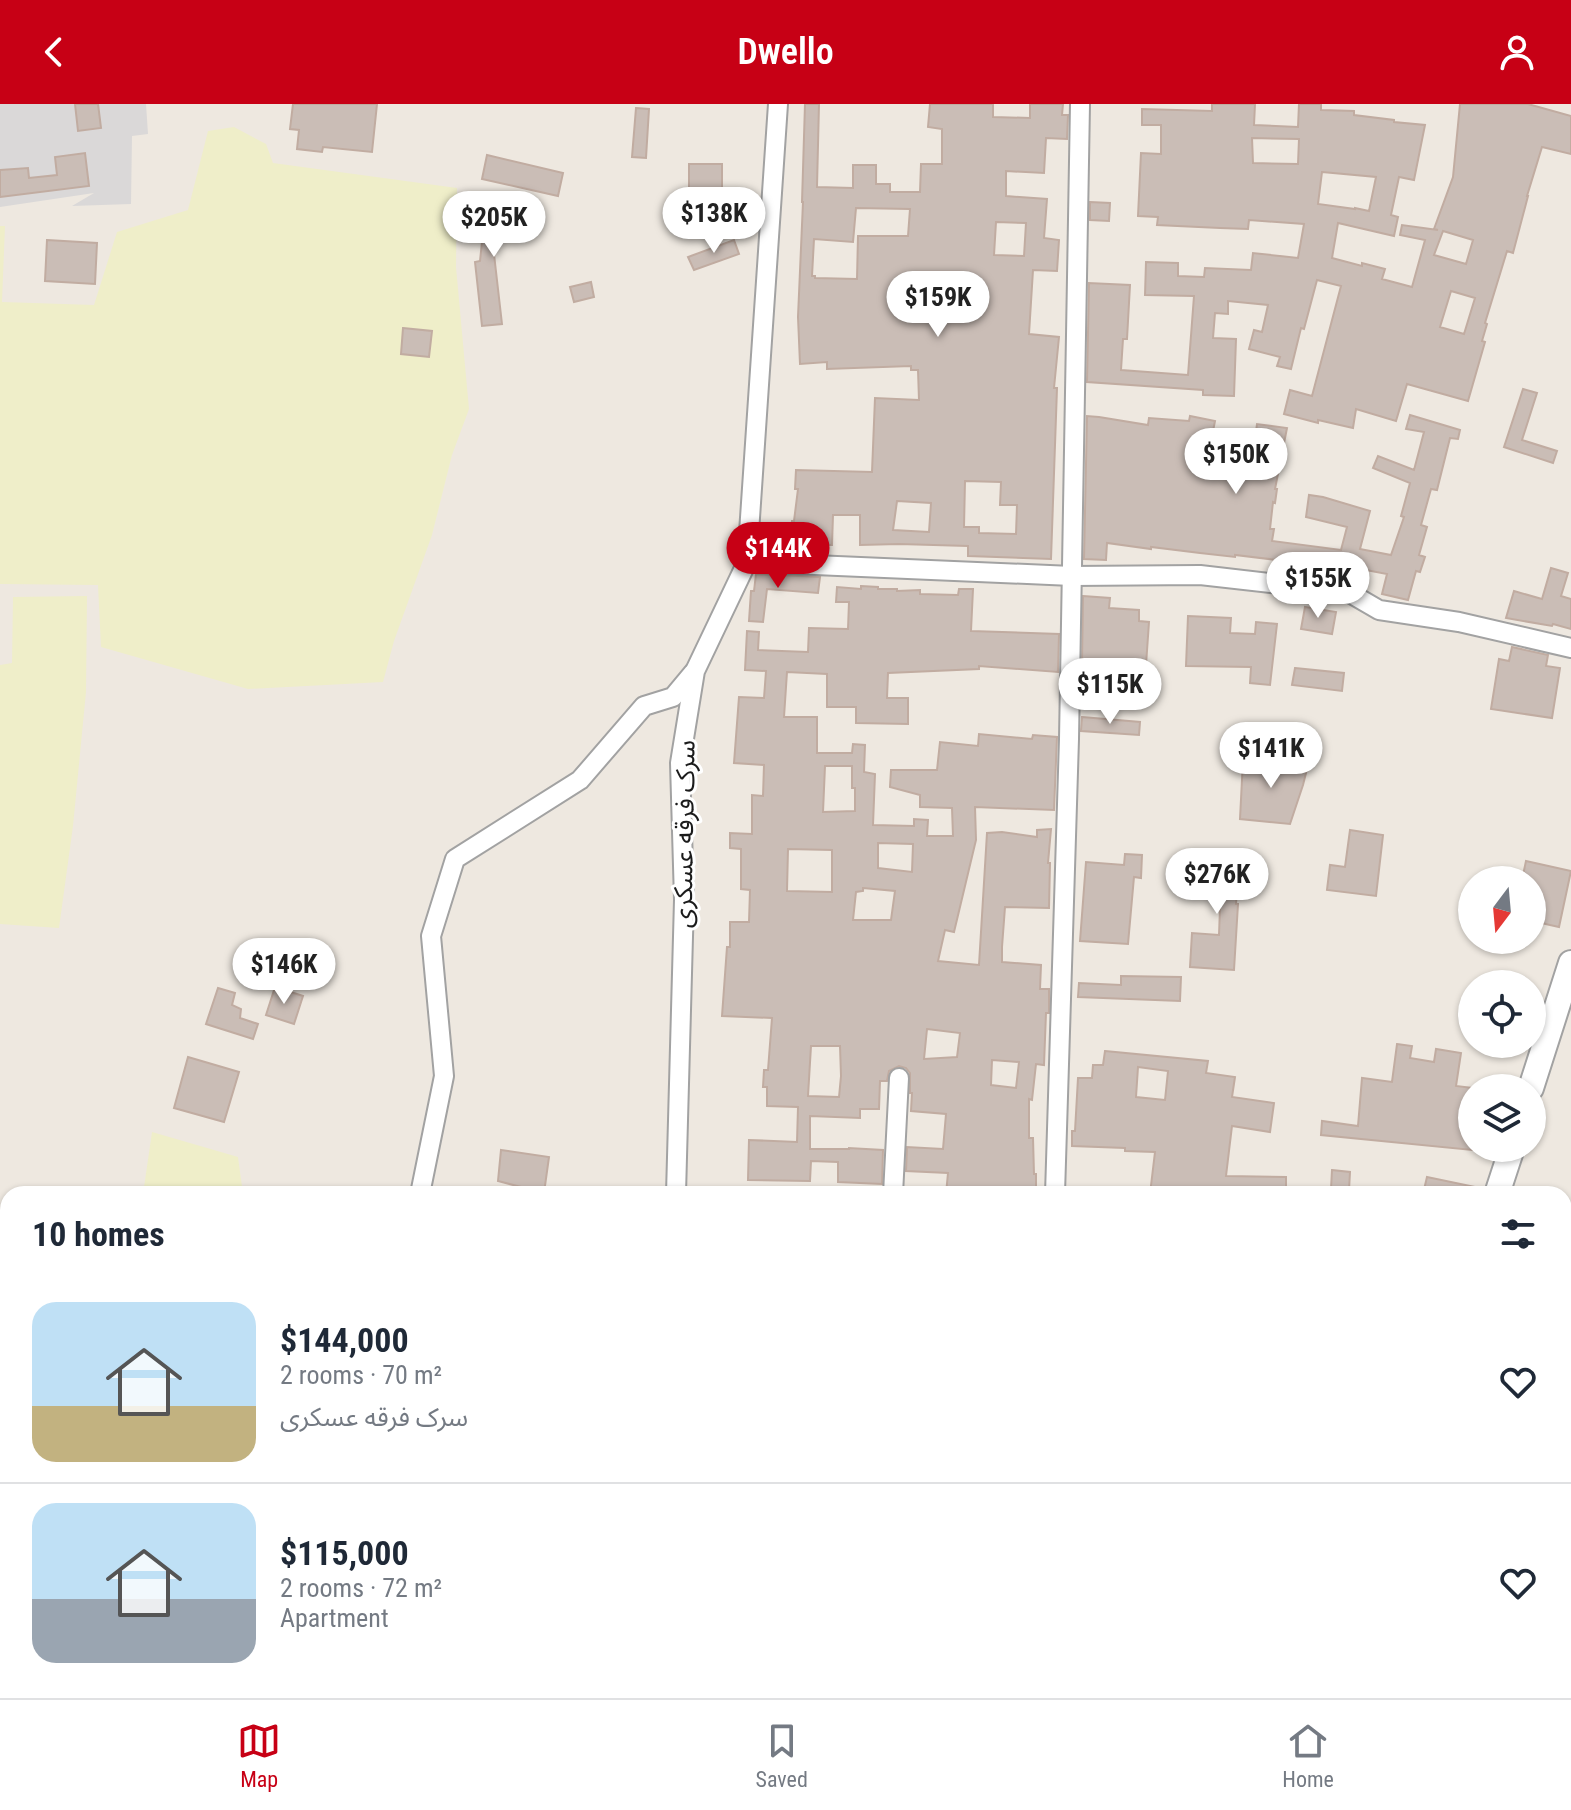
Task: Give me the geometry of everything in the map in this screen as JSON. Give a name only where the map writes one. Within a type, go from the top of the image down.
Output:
[{"type":"street","name":"سرک فرقه عسکری","points":[[676,1186],[684,900],[680,763],[695,671],[747,562],[778,104]]},
{"type":"street","points":[[1055,1186],[1072,576],[1080,104]]},
{"type":"street","points":[[747,562],[1072,576],[1200,575],[1348,592],[1379,610],[1459,622],[1571,648]]},
{"type":"street","points":[[422,1186],[444,1076],[431,936],[455,859],[580,780],[644,706],[673,697],[695,671]]},
{"type":"street","points":[[1535,1074],[1571,963]]},
{"type":"street","points":[[893,1186],[899,1078]]},
{"type":"street","points":[[1500,1186],[1507,1162]]},
{"type":"shaded area","points":[[0,104],[146,104],[148,134],[132,136],[131,204],[72,206],[94,193],[0,207]]},
{"type":"green space","points":[[234,127],[266,144],[273,163],[457,188],[456,267],[469,409],[452,455],[432,535],[394,641],[383,682],[248,689],[101,647],[98,585],[0,584],[0,226],[5,226],[2,302],[94,305],[117,232],[188,210],[208,131]]},
{"type":"green space","points":[[87,596],[86,692],[59,928],[0,924],[0,665],[12,663],[13,597]]},
{"type":"green space","points":[[152,1132],[238,1157],[242,1186],[144,1186]]},
{"type":"building","points":[[75,104],[98,104],[101,128],[78,131]]},
{"type":"building","points":[[293,104],[377,104],[372,152],[323,147],[322,152],[297,149],[299,130],[290,129]]},
{"type":"building","points":[[805,104],[819,104],[817,187],[853,188],[853,165],[876,165],[876,184],[890,184],[890,192],[920,192],[921,164],[942,164],[942,129],[928,127],[930,104],[993,104],[993,117],[1030,118],[1030,104],[1063,104],[1062,115],[1068,115],[1067,139],[1046,138],[1044,173],[1006,171],[1006,196],[1047,199],[1044,238],[1059,240],[1057,271],[1033,270],[1029,334],[1059,337],[1054,388],[1057,388],[1051,559],[968,556],[968,546],[860,545],[860,515],[833,515],[832,545],[791,544],[798,489],[795,489],[796,470],[872,472],[875,398],[919,400],[918,370],[911,370],[911,366],[827,369],[827,362],[800,364],[798,317]],"holes":[[[856,208],[910,209],[908,236],[858,236],[857,279],[812,276],[814,239],[853,242]],[[996,222],[1026,223],[1024,256],[994,255]],[[965,481],[1001,482],[1000,505],[1017,505],[1016,534],[979,533],[979,527],[964,527]],[[897,501],[931,503],[929,532],[893,530]]]},
{"type":"building","points":[[1212,104],[1255,104],[1254,125],[1298,127],[1299,104],[1321,104],[1321,110],[1354,111],[1354,115],[1425,125],[1414,180],[1399,177],[1391,215],[1398,217],[1394,236],[1338,223],[1332,258],[1385,269],[1382,279],[1412,287],[1425,240],[1400,235],[1402,225],[1438,230],[1434,229],[1453,177],[1460,104],[1528,104],[1571,116],[1571,154],[1542,147],[1513,253],[1507,251],[1485,323],[1482,341],[1485,342],[1468,401],[1407,384],[1396,421],[1356,409],[1353,428],[1284,414],[1290,390],[1312,396],[1341,286],[1317,280],[1291,369],[1277,366],[1280,357],[1249,349],[1254,330],[1262,332],[1268,305],[1228,301],[1228,314],[1215,313],[1213,338],[1236,339],[1234,396],[1203,395],[1203,390],[1087,382],[1089,283],[1130,285],[1127,339],[1123,339],[1121,370],[1188,375],[1194,296],[1145,295],[1146,262],[1178,263],[1178,276],[1204,277],[1205,268],[1251,270],[1253,253],[1298,258],[1304,224],[1249,220],[1248,229],[1157,225],[1158,217],[1138,216],[1141,153],[1161,154],[1161,125],[1142,125],[1142,109],[1212,111]],"holes":[[[1252,138],[1299,139],[1298,164],[1253,163]],[[1322,172],[1376,177],[1369,211],[1318,204]],[[1443,231],[1473,240],[1466,264],[1434,255]],[[1451,291],[1475,298],[1464,334],[1440,327]]]},
{"type":"building","points":[[636,108],[649,109],[646,158],[632,157]]},
{"type":"building","points":[[85,153],[89,186],[0,197],[0,170],[28,168],[29,178],[57,175],[55,157]]},
{"type":"building","points":[[487,155],[563,173],[558,196],[482,179]]},
{"type":"building","points":[[689,164],[722,164],[722,199],[689,199]]},
{"type":"building","points":[[1090,202],[1110,203],[1109,221],[1090,220]]},
{"type":"building","points":[[486,204],[524,207],[522,231],[491,228],[502,324],[482,326],[475,262],[480,261]]},
{"type":"building","points":[[47,240],[97,243],[95,284],[45,281]]},
{"type":"building","points":[[734,240],[739,254],[694,270],[688,257]]},
{"type":"building","points":[[591,282],[594,297],[574,302],[570,287]]},
{"type":"building","points":[[403,328],[432,331],[429,357],[401,354]]},
{"type":"building","points":[[1523,389],[1537,393],[1522,440],[1557,451],[1553,463],[1504,447]]},
{"type":"building","points":[[1410,415],[1460,430],[1458,439],[1450,438],[1437,490],[1431,489],[1421,525],[1427,527],[1419,555],[1425,557],[1420,572],[1416,571],[1408,600],[1382,594],[1387,574],[1345,566],[1107,543],[1106,560],[1084,559],[1087,416],[1148,425],[1149,418],[1189,421],[1190,416],[1215,421],[1213,431],[1255,439],[1257,424],[1287,428],[1273,502],[1272,541],[1341,550],[1347,527],[1306,517],[1309,495],[1370,511],[1360,549],[1391,555],[1404,517],[1401,516],[1410,483],[1373,468],[1378,456],[1414,470],[1424,432],[1406,429]]},
{"type":"building","points":[[1551,568],[1568,573],[1561,596],[1571,599],[1571,629],[1506,618],[1514,591],[1542,599]]},
{"type":"building","points":[[756,574],[820,577],[818,593],[767,589],[763,622],[749,621],[751,591],[754,591]]},
{"type":"building","points":[[837,587],[878,587],[897,591],[920,590],[920,594],[958,595],[959,589],[973,589],[971,631],[1059,634],[1058,672],[979,666],[979,669],[888,673],[887,698],[908,698],[908,724],[856,723],[856,707],[827,707],[827,674],[787,672],[784,717],[817,717],[817,753],[852,753],[853,744],[865,745],[864,772],[875,774],[873,825],[914,826],[914,819],[928,820],[927,836],[953,836],[952,808],[920,807],[920,795],[890,787],[891,770],[937,770],[940,742],[978,746],[979,734],[1032,739],[1033,735],[1057,737],[1054,810],[975,807],[976,840],[954,932],[945,930],[938,961],[979,965],[987,833],[1037,837],[1037,830],[1051,829],[1049,908],[1005,907],[1002,947],[1002,962],[1041,965],[1040,989],[1049,989],[1044,1065],[1036,1064],[1032,1100],[1029,1099],[1029,1138],[1033,1138],[1036,1186],[947,1186],[948,1173],[906,1171],[907,1147],[943,1149],[946,1114],[911,1111],[910,1073],[899,1066],[889,1071],[887,1081],[880,1081],[879,1109],[860,1109],[860,1118],[810,1116],[810,1149],[883,1150],[882,1184],[838,1182],[838,1162],[811,1161],[810,1181],[748,1180],[749,1140],[797,1142],[798,1107],[767,1106],[767,1087],[763,1087],[764,1070],[768,1070],[772,1018],[722,1016],[730,922],[749,922],[750,890],[741,889],[741,849],[730,848],[730,833],[752,834],[752,795],[763,796],[764,765],[734,763],[739,697],[764,698],[766,671],[745,670],[747,631],[759,632],[758,650],[808,652],[809,628],[848,629],[849,602],[836,602]],"holes":[[[825,766],[852,766],[855,811],[823,812]],[[878,843],[913,844],[912,872],[878,868]],[[788,849],[832,850],[832,892],[787,891]],[[863,888],[895,891],[891,920],[853,920],[856,892],[863,891]],[[927,1029],[960,1033],[957,1057],[924,1059]],[[811,1046],[840,1046],[839,1097],[808,1096]],[[992,1060],[1019,1062],[1016,1088],[991,1085]]]},
{"type":"building","points":[[1083,596],[1110,598],[1109,608],[1139,610],[1139,621],[1149,622],[1146,665],[1082,662]]},
{"type":"building","points":[[1305,607],[1336,612],[1332,634],[1301,629]]},
{"type":"building","points":[[1188,616],[1231,618],[1230,633],[1255,634],[1256,622],[1277,624],[1270,685],[1250,683],[1251,667],[1186,666]]},
{"type":"building","points":[[1512,647],[1548,655],[1546,666],[1560,668],[1552,718],[1491,709],[1499,659],[1509,661]]},
{"type":"building","points":[[1295,668],[1344,673],[1342,691],[1292,685]]},
{"type":"building","points":[[1082,717],[1140,722],[1139,735],[1081,731]]},
{"type":"building","points":[[1279,759],[1308,765],[1290,824],[1240,819],[1243,760],[1279,763]]},
{"type":"building","points":[[1350,830],[1383,835],[1376,896],[1327,890],[1330,865],[1345,867]]},
{"type":"building","points":[[1125,854],[1142,855],[1141,878],[1134,877],[1128,944],[1080,941],[1086,862],[1124,865]]},
{"type":"building","points":[[1186,859],[1239,862],[1234,970],[1190,967],[1192,933],[1219,935],[1221,881],[1185,879]]},
{"type":"building","points":[[1526,861],[1571,871],[1559,927],[1546,924],[1546,866],[1525,866]]},
{"type":"building","points":[[1121,976],[1181,977],[1180,1001],[1078,997],[1079,983],[1121,985]]},
{"type":"building","points":[[275,987],[303,996],[294,1024],[266,1015]]},
{"type":"building","points":[[218,988],[235,993],[232,1005],[241,1009],[240,1018],[258,1024],[253,1039],[206,1024]]},
{"type":"building","points":[[1397,1044],[1412,1046],[1410,1058],[1434,1062],[1436,1049],[1458,1053],[1458,1149],[1321,1135],[1322,1121],[1358,1126],[1362,1078],[1392,1082]]},
{"type":"building","points":[[1105,1051],[1208,1061],[1206,1073],[1235,1077],[1232,1097],[1274,1103],[1270,1132],[1232,1126],[1226,1176],[1286,1177],[1286,1186],[1151,1186],[1155,1152],[1072,1146],[1078,1078],[1092,1078],[1093,1065],[1103,1065]],"holes":[[[1138,1067],[1168,1071],[1165,1100],[1136,1097]]]},
{"type":"building","points":[[188,1057],[239,1072],[224,1122],[174,1108]]},
{"type":"building","points":[[501,1150],[549,1157],[545,1186],[517,1186],[498,1181]]},
{"type":"building","points":[[1332,1170],[1350,1172],[1349,1186],[1331,1186]]},
{"type":"building","points":[[1427,1177],[1470,1186],[1425,1186]]}]
